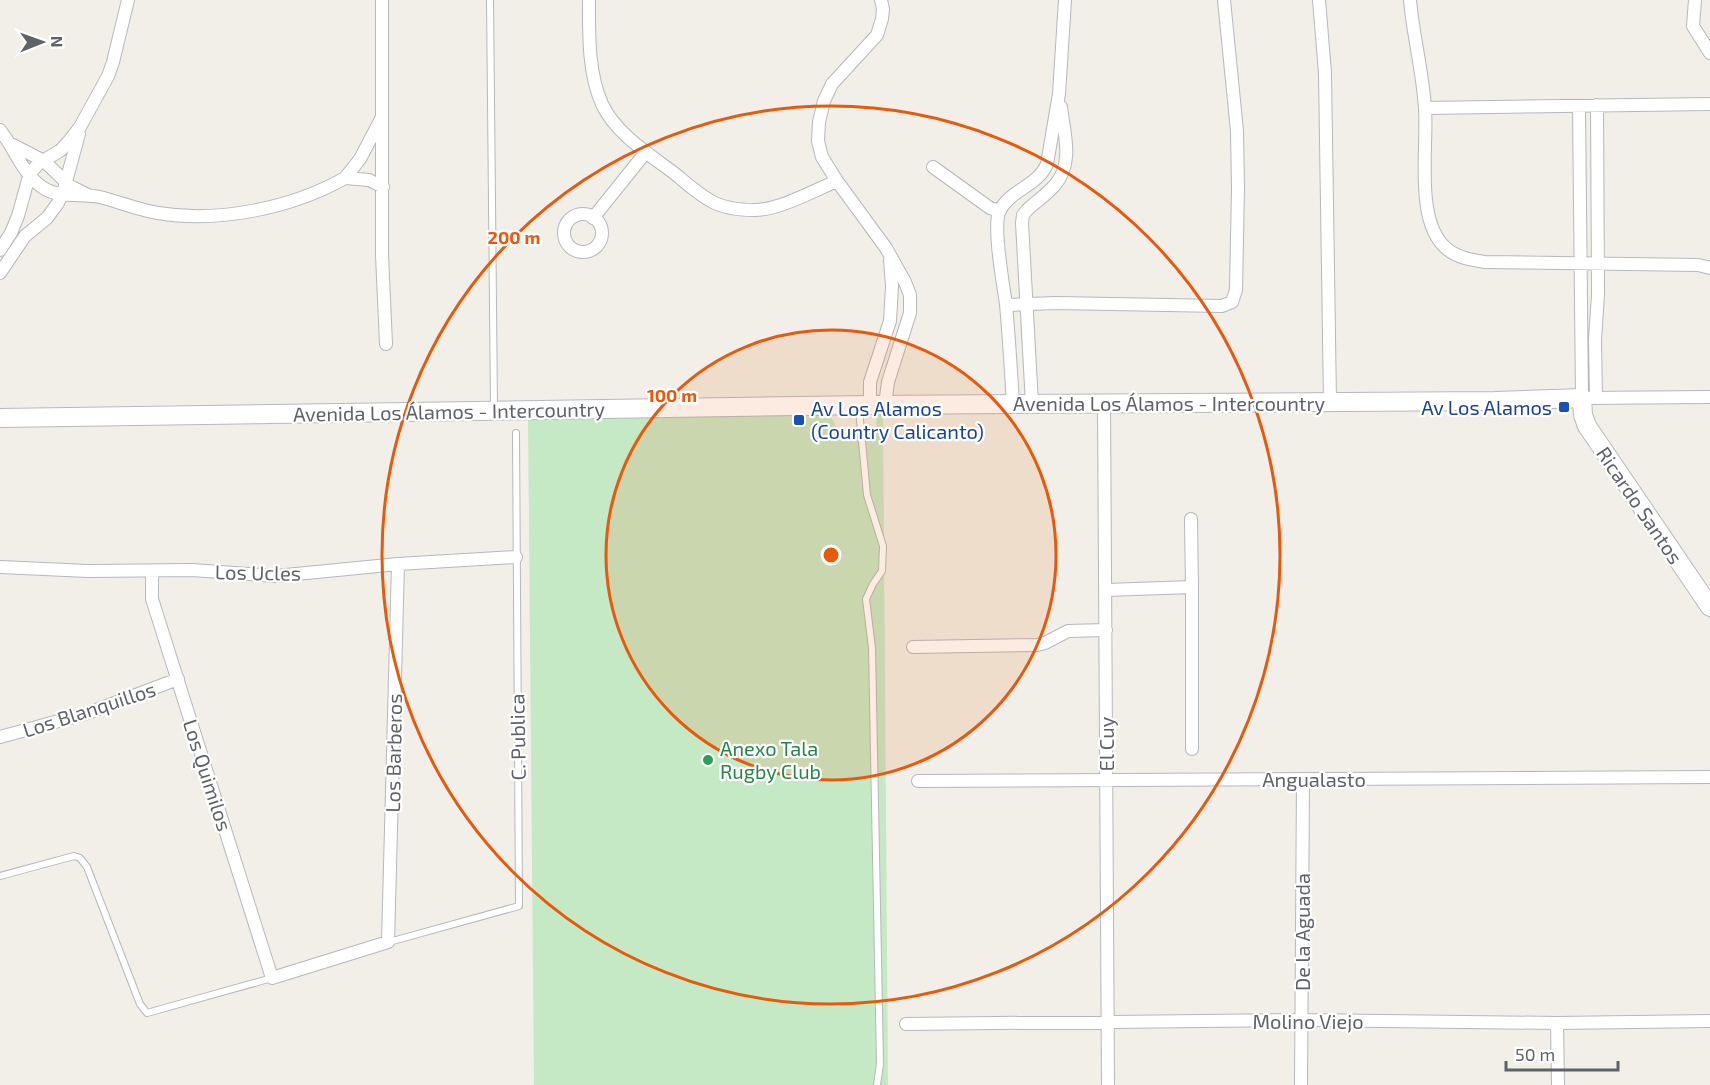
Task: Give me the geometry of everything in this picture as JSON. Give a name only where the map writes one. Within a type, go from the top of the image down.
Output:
[{"type":"main road","name":"Avenida Los Álamos - Intercountry","points":[[0,418],[871,405],[1496,401],[1589,398]]},
{"type":"main road","name":"Ricardo Santos","points":[[1589,398],[1583,416],[1587,426],[1710,607]]},
{"type":"street","points":[[0,273],[25,237],[52,212],[61,195],[81,127],[113,62],[128,0]]},
{"type":"street","points":[[382,0],[382,255],[386,344]]},
{"type":"street","points":[[589,0],[593,75],[602,105],[611,121],[646,152],[706,198],[725,207],[756,210],[773,208],[837,181]]},
{"type":"street","points":[[871,405],[888,382],[907,327],[911,304],[910,295],[889,253],[822,157],[818,141],[819,122],[824,101],[832,84],[877,35],[882,19],[882,0]]},
{"type":"street","points":[[1013,404],[1006,305],[997,227],[1000,211],[1015,194],[1044,171],[1047,164],[1059,94],[1065,0]]},
{"type":"street","points":[[1006,305],[1222,306],[1232,302],[1236,290],[1237,132],[1224,0]]},
{"type":"street","points":[[1318,0],[1325,73],[1330,402]]},
{"type":"street","points":[[1410,0],[1425,108],[1425,203],[1429,220],[1438,240],[1445,248],[1468,259],[1485,262],[1708,266]]},
{"type":"street","points":[[1695,0],[1693,26],[1710,53]]},
{"type":"street","points":[[1032,404],[1022,232],[1023,215],[1056,184],[1067,160],[1059,94]]},
{"type":"street","points":[[1425,108],[1710,104]]},
{"type":"street","points":[[1589,398],[1598,303],[1598,105]]},
{"type":"street","points":[[1579,106],[1580,263],[1589,398]]},
{"type":"street","points":[[9,143],[44,161],[66,182],[90,196],[156,213],[220,215],[268,208],[331,186],[345,178],[360,159],[382,118]]},
{"type":"street","points":[[0,250],[18,216],[30,175],[38,164],[61,150],[81,127]]},
{"type":"street","points":[[0,130],[30,175],[42,188],[61,195],[90,196]]},
{"type":"street","points":[[593,218],[646,152]]},
{"type":"street","points":[[933,166],[990,208],[1000,211]]},
{"type":"street","points":[[345,178],[369,180],[383,187]]},
{"type":"street","points":[[871,405],[870,382],[890,321],[892,286],[889,253]]},
{"type":"street","points":[[1589,398],[1710,397]]},
{"type":"street","name":"El Cuy","points":[[1104,403],[1108,1085]]},
{"type":"street","points":[[1191,519],[1192,749]]},
{"type":"street","name":"Los Ucles","points":[[0,567],[88,571],[192,570],[276,576],[398,564],[516,557]]},
{"type":"street","name":"Los Barberos","points":[[388,942],[398,564]]},
{"type":"street","name":"Los Quimilos","points":[[152,571],[152,599],[272,978]]},
{"type":"street","points":[[1106,590],[1192,587]]},
{"type":"street","points":[[913,647],[1037,645],[1045,644],[1068,631],[1106,630]]},
{"type":"street","name":"Los Blanquillos","points":[[0,737],[88,713],[178,679]]},
{"type":"street","name":"Angualasto","points":[[918,781],[1710,777]]},
{"type":"street","name":"De la Aguada","points":[[1301,1085],[1303,779]]},
{"type":"street","points":[[272,978],[388,942]]},
{"type":"street","name":"Molino Viejo","points":[[906,1024],[1302,1020],[1557,1023],[1710,1021]]},
{"type":"street","points":[[1557,1023],[1558,1085]]},
{"type":"lane","points":[[490,0],[494,411]]},
{"type":"lane","points":[[871,405],[867,495],[884,552],[882,571],[866,599],[872,648],[880,1064],[877,1085]]},
{"type":"lane","name":"C. Publica","points":[[388,942],[519,906],[516,433]]},
{"type":"lane","points":[[0,876],[74,856],[80,858],[87,867],[140,1005],[147,1013],[272,978]]},
{"type":"green space","name":"Anexo Tala Rugby Club","points":[[828,412],[840,433],[877,431],[876,413],[883,413],[888,1085],[534,1085],[528,417]]},
{"type":"place","name":"Av Los Alamos","points":[[1564,407]]},
{"type":"place","name":"Av Los Alamos (Country Calicanto)","points":[[799,420]]},
{"type":"place","name":"Anexo Tala Rugby Club","points":[[708,760]]}]
